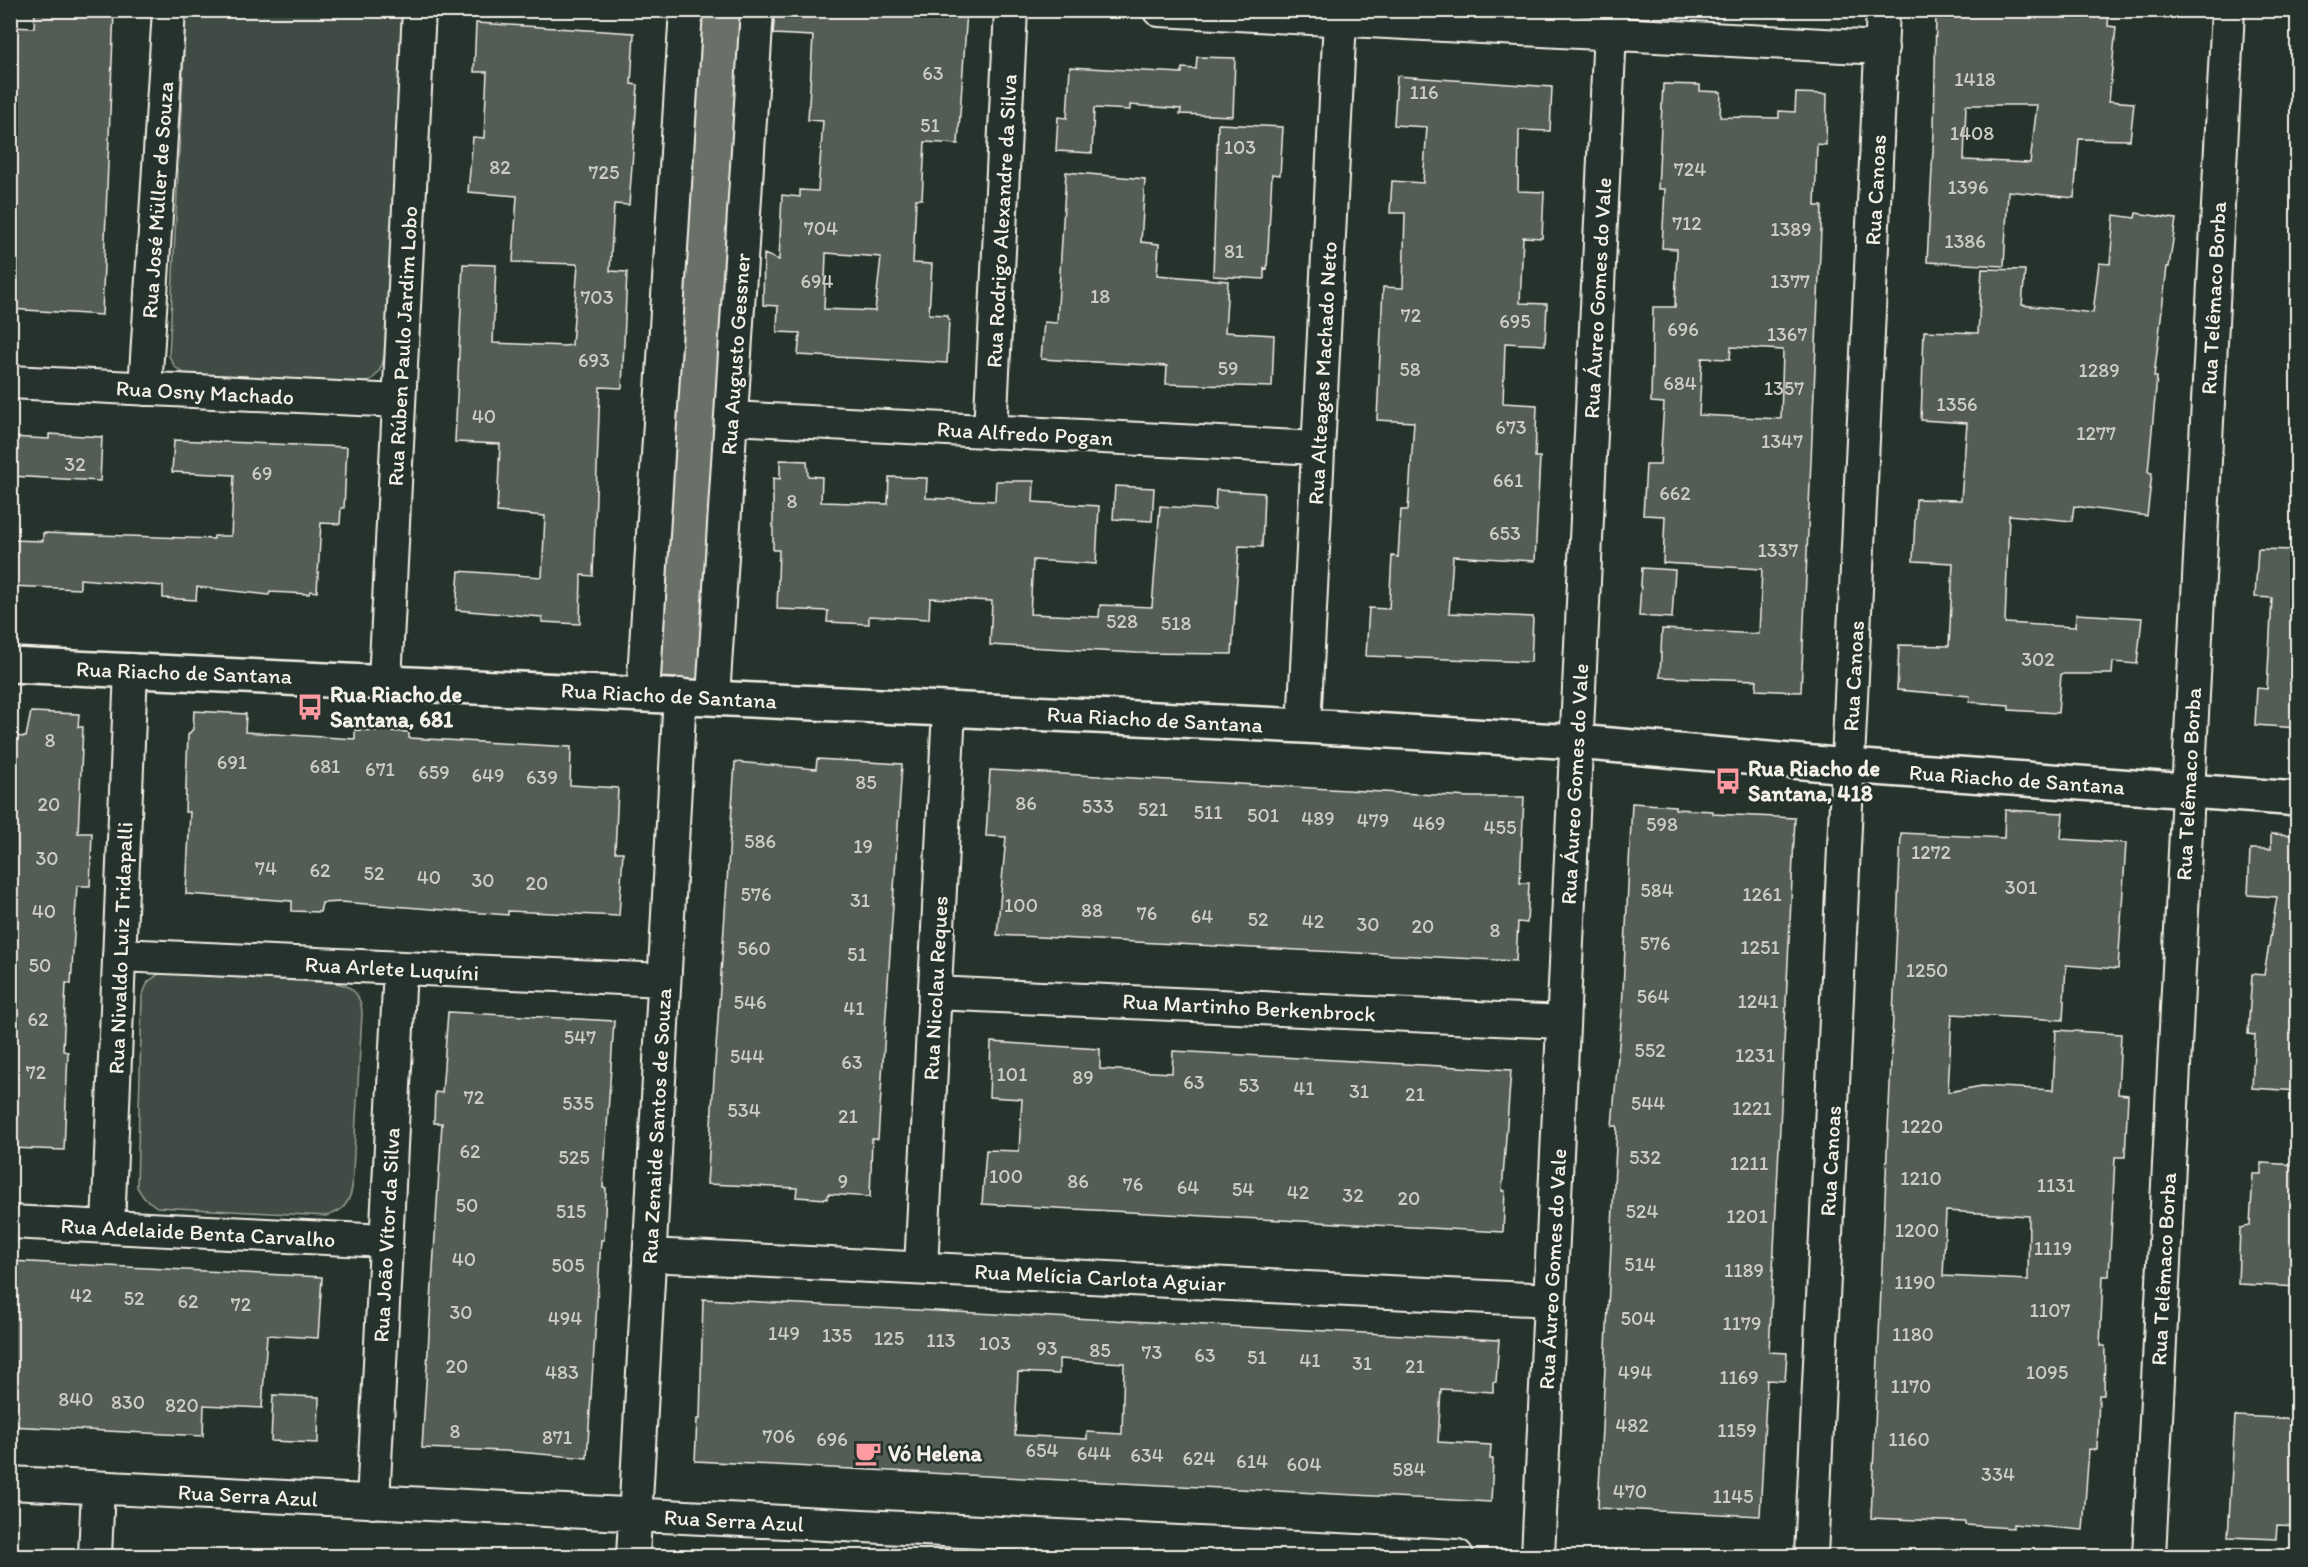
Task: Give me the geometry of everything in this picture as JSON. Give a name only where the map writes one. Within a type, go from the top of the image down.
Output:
[{"type":"street","name":"Rua José Müller de Souza","points":[[145,389],[169,10]]},
{"type":"street","name":"Rua Rúben Paulo Jardim Lobo","points":[[385,681],[419,10]]},
{"type":"street","points":[[644,693],[686,10]]},
{"type":"street","name":"Rua Augusto Gessner","points":[[713,697],[757,10]]},
{"type":"street","name":"Rua Rodrigo Alexandre da Silva","points":[[990,432],[1011,10]]},
{"type":"street","points":[[1159,10],[1340,20],[1610,22],[1882,48]]},
{"type":"street","name":"Rua Canoas","points":[[1811,1557],[1883,10]]},
{"type":"street","name":"Rua Telêmaco Borba","points":[[2148,1557],[2228,10]]},
{"type":"street","name":"Rua Alteagas Machado Neto","points":[[1304,726],[1340,20]]},
{"type":"street","name":"Rua Áureo Gomes do Vale","points":[[1538,1557],[1610,22]]},
{"type":"street","name":"Rua Osny Machado","points":[[10,382],[399,401]]},
{"type":"street","name":"Rua Alfredo Pogan","points":[[731,418],[1318,448]]},
{"type":"street","name":"Rua Riacho de Santana","points":[[10,665],[644,693],[1304,726],[1576,742],[1848,766],[2298,799]]},
{"type":"street","name":"Rua Nivaldo Luiz Tridapalli","points":[[108,1227],[131,670]]},
{"type":"street","name":"Rua Zenaide Santos de Souza","points":[[633,1557],[680,695]]},
{"type":"street","name":"Rua Nicolau Reques","points":[[921,1268],[949,709]]},
{"type":"street","name":"Rua Arlete Luquíni","points":[[119,955],[664,980]]},
{"type":"street","name":"Rua João Vítor da Silva","points":[[373,1502],[400,968]]},
{"type":"street","name":"Rua Martinho Berkenbrock","points":[[935,993],[1563,1022]]},
{"type":"street","name":"Rua Adelaide Benta Carvalho","points":[[10,1222],[386,1241]]},
{"type":"street","name":"Rua Melícia Carlota Aguiar","points":[[649,1255],[1550,1300]]},
{"type":"street","name":"Rua Serra Azul","points":[[10,1483],[635,1515],[908,1543],[1457,1557]]},
{"type":"street","points":[[95,1557],[98,1488]]},
{"type":"shaded area","points":[[186,11],[407,11],[384,357],[376,376],[364,384],[358,386],[188,376],[175,367],[169,356]]},
{"type":"shaded area","points":[[160,973],[335,983],[347,986],[355,993],[362,1008],[362,1014],[352,1188],[347,1203],[340,1210],[326,1216],[157,1207],[144,1198],[137,1187],[142,996],[148,982]]},
{"type":"building","points":[[35,10],[114,10],[102,315],[10,309],[10,27],[34,28]]},
{"type":"building","points":[[775,10],[967,10],[958,144],[925,142],[922,199],[916,199],[913,263],[932,264],[929,314],[947,315],[949,319],[947,363],[798,355],[800,333],[777,332],[778,306],[763,305],[764,254],[779,260],[782,195],[800,197],[800,190],[818,191],[823,121],[808,120],[813,36],[773,34]],"holes":[[[826,253],[881,257],[875,311],[824,309]]]},
{"type":"building","points":[[1936,10],[2109,10],[2108,26],[2116,27],[2109,101],[2134,103],[2130,140],[2079,139],[2074,198],[2008,191],[2004,266],[1927,262],[1934,132]],"holes":[[[1966,105],[2037,105],[2030,163],[1964,160]]]},
{"type":"building","points":[[476,23],[634,33],[631,84],[638,85],[629,205],[614,204],[610,271],[627,272],[622,388],[600,387],[593,576],[581,575],[580,624],[542,622],[542,617],[456,610],[459,571],[542,577],[545,516],[497,512],[500,444],[455,442],[463,264],[496,265],[493,343],[564,346],[572,345],[578,264],[513,262],[517,196],[468,192],[473,137],[484,138],[487,72],[474,72]]},
{"type":"building","points":[[1197,57],[1235,58],[1233,116],[1180,114],[1181,109],[1130,105],[1130,110],[1094,108],[1092,153],[1056,151],[1058,117],[1067,118],[1070,67],[1182,73],[1182,68],[1196,69]]},
{"type":"building","points":[[1397,76],[1552,87],[1550,131],[1519,130],[1518,191],[1544,192],[1542,238],[1523,237],[1520,303],[1547,304],[1545,345],[1505,343],[1503,403],[1537,405],[1535,457],[1540,457],[1535,561],[1453,556],[1449,613],[1533,617],[1531,662],[1366,656],[1369,608],[1389,609],[1392,556],[1398,557],[1401,510],[1408,510],[1414,422],[1377,420],[1383,287],[1403,288],[1405,213],[1390,213],[1392,181],[1423,183],[1427,127],[1394,125]]},
{"type":"building","points":[[1663,84],[1700,85],[1700,91],[1721,92],[1720,117],[1779,118],[1779,111],[1795,112],[1796,93],[1827,94],[1826,145],[1817,144],[1815,206],[1822,206],[1801,692],[1756,690],[1757,680],[1660,677],[1662,629],[1759,634],[1762,569],[1663,563],[1665,516],[1643,515],[1646,465],[1660,465],[1664,403],[1651,402],[1653,307],[1675,307],[1677,249],[1662,248],[1665,189],[1658,189]],"holes":[[[1731,347],[1783,350],[1781,419],[1699,415],[1702,358],[1730,359]]]},
{"type":"building","points":[[1218,124],[1283,127],[1280,175],[1272,174],[1267,269],[1264,268],[1264,279],[1213,276]]},
{"type":"building","points":[[1066,172],[1145,179],[1141,242],[1159,244],[1157,275],[1228,281],[1225,332],[1274,335],[1272,387],[1166,384],[1167,366],[1041,359],[1044,322],[1057,323]]},
{"type":"building","points":[[2136,213],[2176,219],[2169,267],[2167,267],[2154,377],[2157,377],[2148,472],[2152,473],[2147,516],[2074,506],[2072,521],[2009,515],[2005,623],[2075,627],[2076,614],[2142,618],[2137,664],[2113,662],[2112,674],[2061,674],[2058,713],[2009,710],[2009,705],[1969,702],[1970,696],[1897,690],[1899,645],[1949,646],[1953,563],[1913,561],[1916,499],[1961,500],[1967,423],[1921,420],[1924,331],[1978,333],[1982,269],[2025,270],[2022,305],[2093,313],[2099,263],[2110,264],[2114,215],[2135,218]]},
{"type":"building","points":[[49,434],[102,437],[100,481],[10,476],[10,437],[49,439]]},
{"type":"building","points":[[174,440],[347,447],[344,508],[341,508],[340,524],[321,523],[317,592],[310,591],[309,594],[270,592],[269,595],[197,587],[196,600],[163,598],[163,586],[80,579],[80,589],[10,586],[10,540],[43,541],[43,533],[214,539],[214,536],[231,536],[234,475],[172,472]]},
{"type":"building","points":[[780,460],[807,461],[808,476],[822,477],[821,502],[888,504],[889,477],[927,478],[926,498],[995,501],[996,481],[1034,481],[1033,502],[1099,506],[1096,564],[1033,560],[1030,614],[1099,617],[1100,605],[1152,607],[1160,506],[1215,510],[1216,490],[1264,493],[1262,547],[1239,546],[1232,654],[1137,653],[990,645],[992,601],[930,598],[929,619],[869,616],[869,624],[827,622],[828,611],[777,609],[779,550],[773,550],[773,478],[780,479]]},
{"type":"building","points":[[1115,486],[1154,488],[1152,521],[1113,519]]},
{"type":"building","points":[[2258,549],[2298,550],[2298,728],[2255,725],[2257,688],[2267,689],[2272,598],[2255,597]]},
{"type":"building","points":[[1642,568],[1675,570],[1672,618],[1639,616]]},
{"type":"building","points":[[194,711],[246,714],[245,732],[355,739],[355,730],[409,732],[409,738],[571,747],[570,785],[618,788],[615,852],[623,852],[619,916],[508,911],[508,915],[341,902],[322,903],[320,912],[292,911],[292,901],[186,894],[190,812],[185,812],[188,735],[193,729]]},
{"type":"building","points":[[31,712],[79,714],[78,727],[83,727],[78,833],[92,833],[90,886],[77,886],[71,984],[66,983],[63,1051],[68,1052],[64,1150],[10,1148],[13,1041],[10,1041],[10,736],[26,737]]},
{"type":"building","points":[[817,759],[902,764],[878,1139],[872,1139],[870,1197],[828,1194],[827,1199],[796,1197],[797,1188],[707,1184],[735,762],[816,769]]},
{"type":"building","points":[[990,770],[1470,797],[1524,797],[1520,883],[1529,883],[1527,923],[1518,922],[1516,961],[997,935],[1006,837],[986,836]]},
{"type":"building","points":[[1632,803],[1713,811],[1713,814],[1795,818],[1769,1352],[1787,1353],[1785,1381],[1767,1380],[1760,1516],[1598,1508],[1617,1126],[1612,1126],[1622,1010]]},
{"type":"building","points":[[2005,810],[2063,813],[2061,839],[2126,843],[2118,969],[2066,965],[2063,1020],[1952,1014],[1948,1092],[1982,1086],[2053,1090],[2056,1030],[2121,1034],[2118,1094],[2128,1095],[2125,1157],[2115,1157],[2109,1276],[2103,1276],[2100,1346],[2105,1346],[2104,1395],[2099,1395],[2097,1450],[2089,1449],[2083,1530],[2013,1524],[2013,1528],[1965,1525],[1965,1522],[1871,1518],[1901,833],[2004,838]],"holes":[[[1946,1211],[2029,1216],[2028,1280],[1943,1276]]]},
{"type":"building","points":[[2271,834],[2298,835],[2298,1091],[2252,1088],[2255,1035],[2248,1034],[2252,974],[2264,975],[2277,897],[2248,895],[2250,849],[2271,849]]},
{"type":"building","points":[[448,1012],[614,1021],[603,1188],[606,1188],[604,1240],[601,1240],[587,1458],[505,1451],[422,1448],[442,1123],[434,1123],[435,1092],[442,1093]]},
{"type":"building","points":[[991,1042],[1100,1049],[1100,1069],[1172,1073],[1173,1051],[1511,1070],[1502,1191],[1505,1191],[1503,1232],[982,1204],[986,1150],[1019,1151],[1022,1099],[989,1097]]},
{"type":"building","points":[[2261,1163],[2298,1165],[2298,1287],[2238,1284],[2240,1228],[2250,1226],[2253,1174],[2261,1174]]},
{"type":"building","points":[[10,1261],[322,1277],[318,1338],[267,1335],[262,1408],[204,1405],[203,1436],[10,1426]]},
{"type":"building","points":[[703,1299],[1499,1340],[1496,1382],[1493,1382],[1493,1392],[1441,1389],[1438,1442],[1491,1445],[1490,1459],[1493,1459],[1491,1502],[695,1461],[697,1419],[700,1419]],"holes":[[[1059,1359],[1124,1363],[1122,1434],[1087,1432],[1087,1439],[1015,1435],[1018,1372],[1059,1374]]]},
{"type":"building","points":[[273,1395],[319,1397],[318,1443],[271,1441]]},
{"type":"building","points":[[2235,1416],[2298,1419],[2298,1526],[2277,1525],[2276,1539],[2228,1537]]},
{"type":"waterway","points":[[676,677],[724,10]]},
{"type":"place","name":"Rua Riacho de Santana, 681","points":[[310,707]]},
{"type":"place","name":"Rua Riacho de Santana, 418","points":[[1728,781]]},
{"type":"place","name":"Vó Helena","points":[[868,1453]]}]
